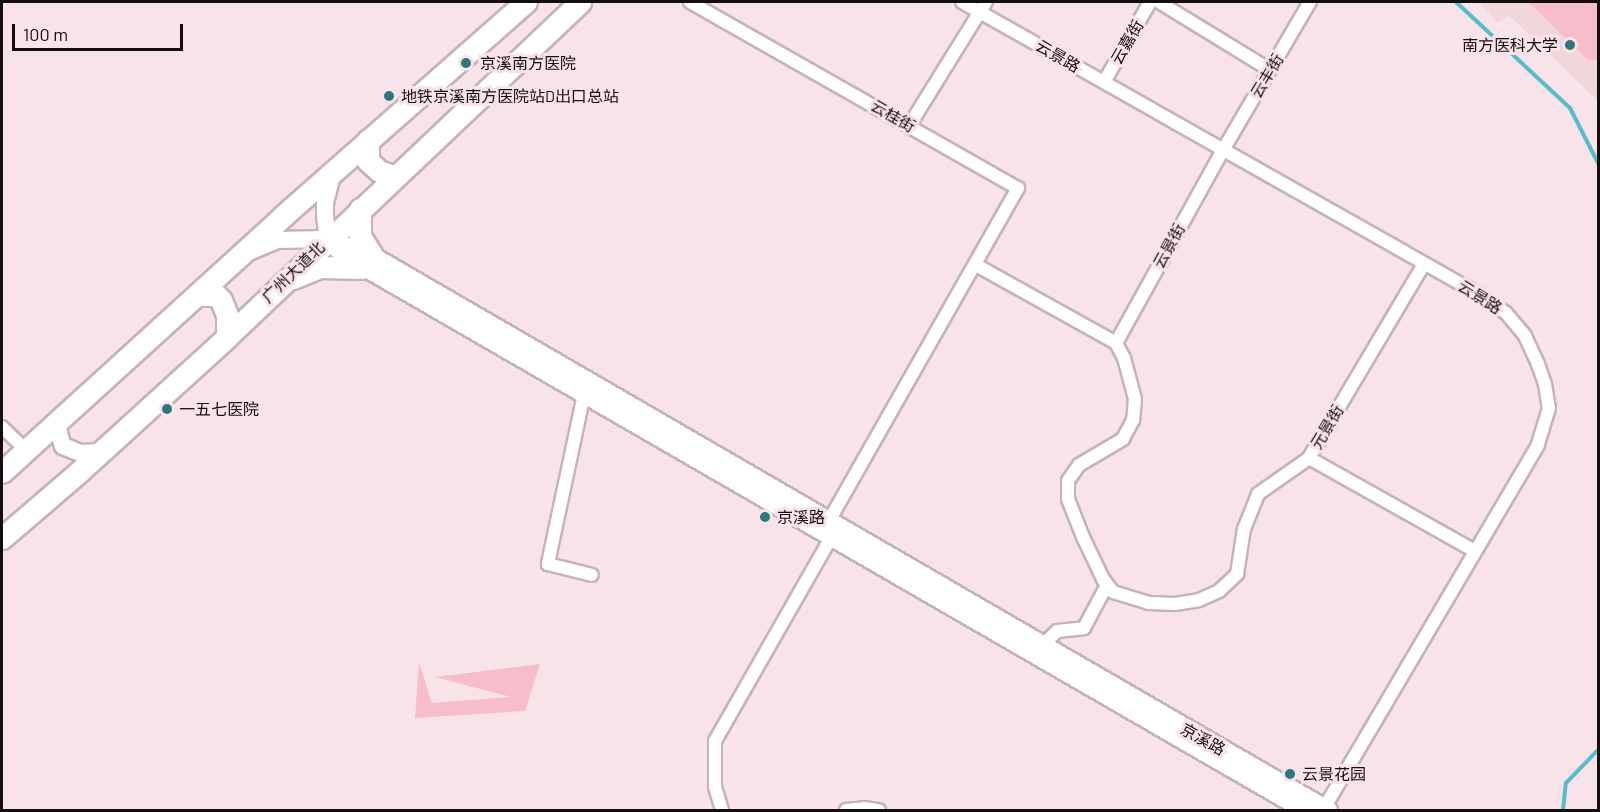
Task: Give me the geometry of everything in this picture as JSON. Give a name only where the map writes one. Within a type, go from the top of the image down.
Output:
[{"type":"highway","points":[[2,472],[334,170],[526,2]]},
{"type":"highway","name":"广州大道北","points":[[2,538],[101,452],[226,337],[578,2]]},
{"type":"highway","points":[[368,140],[368,161],[379,171],[393,176]]},
{"type":"highway","points":[[274,289],[297,276],[320,267],[367,262],[360,236],[360,209]]},
{"type":"highway","points":[[197,295],[216,295],[221,300],[226,315],[226,337]]},
{"type":"main road","points":[[328,239],[325,203],[334,170]]},
{"type":"main road","name":"京溪路","points":[[235,260],[277,240],[328,239],[584,394],[1302,810]]},
{"type":"main road","name":"京溪路","points":[[367,262],[829,520],[1042,646],[1326,809]]},
{"type":"main road","points":[[62,415],[58,430],[63,447],[80,453],[101,452]]},
{"type":"street","name":"云桂街","points":[[690,2],[1018,188],[976,266],[829,520]]},
{"type":"street","name":"云景路","points":[[962,2],[983,6],[1104,82],[1424,264],[1506,313],[1525,336],[1545,384],[1549,408],[1538,445],[1326,809]]},
{"type":"street","name":"云嘉街","points":[[1104,82],[1150,2]]},
{"type":"street","points":[[1159,2],[1270,70]]},
{"type":"street","name":"云丰街","points":[[1223,150],[1310,2]]},
{"type":"street","points":[[909,126],[983,6]]},
{"type":"street","name":"云景街","points":[[1116,343],[1223,150]]},
{"type":"street","name":"元景街","points":[[1424,264],[1309,458],[1475,551]]},
{"type":"street","points":[[976,266],[1116,343],[1124,358],[1136,399],[1133,420],[1123,439],[1079,465],[1068,482],[1068,499],[1083,537],[1107,585],[1113,592],[1148,603],[1191,601],[1219,591],[1237,574],[1244,529],[1258,494],[1309,458]]},
{"type":"street","points":[[584,394],[548,564],[592,575]]},
{"type":"street","points":[[2,428],[26,449]]},
{"type":"street","points":[[722,810],[715,787],[715,741],[831,538]]},
{"type":"street","points":[[1042,646],[1057,631],[1084,628],[1107,585]]},
{"type":"street","points":[[846,810],[864,808],[879,810]]},
{"type":"shaded area","name":"南方医科大学","points":[[1478,2],[1598,2],[1598,101],[1509,15],[1498,23]]},
{"type":"shaded area","points":[[1528,2],[1598,2],[1598,60],[1588,60]]},
{"type":"shaded area","points":[[419,662],[432,703],[511,697],[435,677],[540,664],[525,711],[415,718]]},
{"type":"waterway","points":[[1456,2],[1570,108],[1598,163]]},
{"type":"waterway","points":[[1563,810],[1566,783],[1598,750]]},
{"type":"place","name":"南方医科大学","points":[[1570,45]]},
{"type":"place","name":"京溪南方医院","points":[[466,63]]},
{"type":"place","name":"地铁京溪南方医院站D出口总站","points":[[389,96]]},
{"type":"place","name":"一五七医院","points":[[167,409]]},
{"type":"place","name":"京溪路","points":[[765,517]]},
{"type":"place","name":"云景花园","points":[[1290,774]]}]
